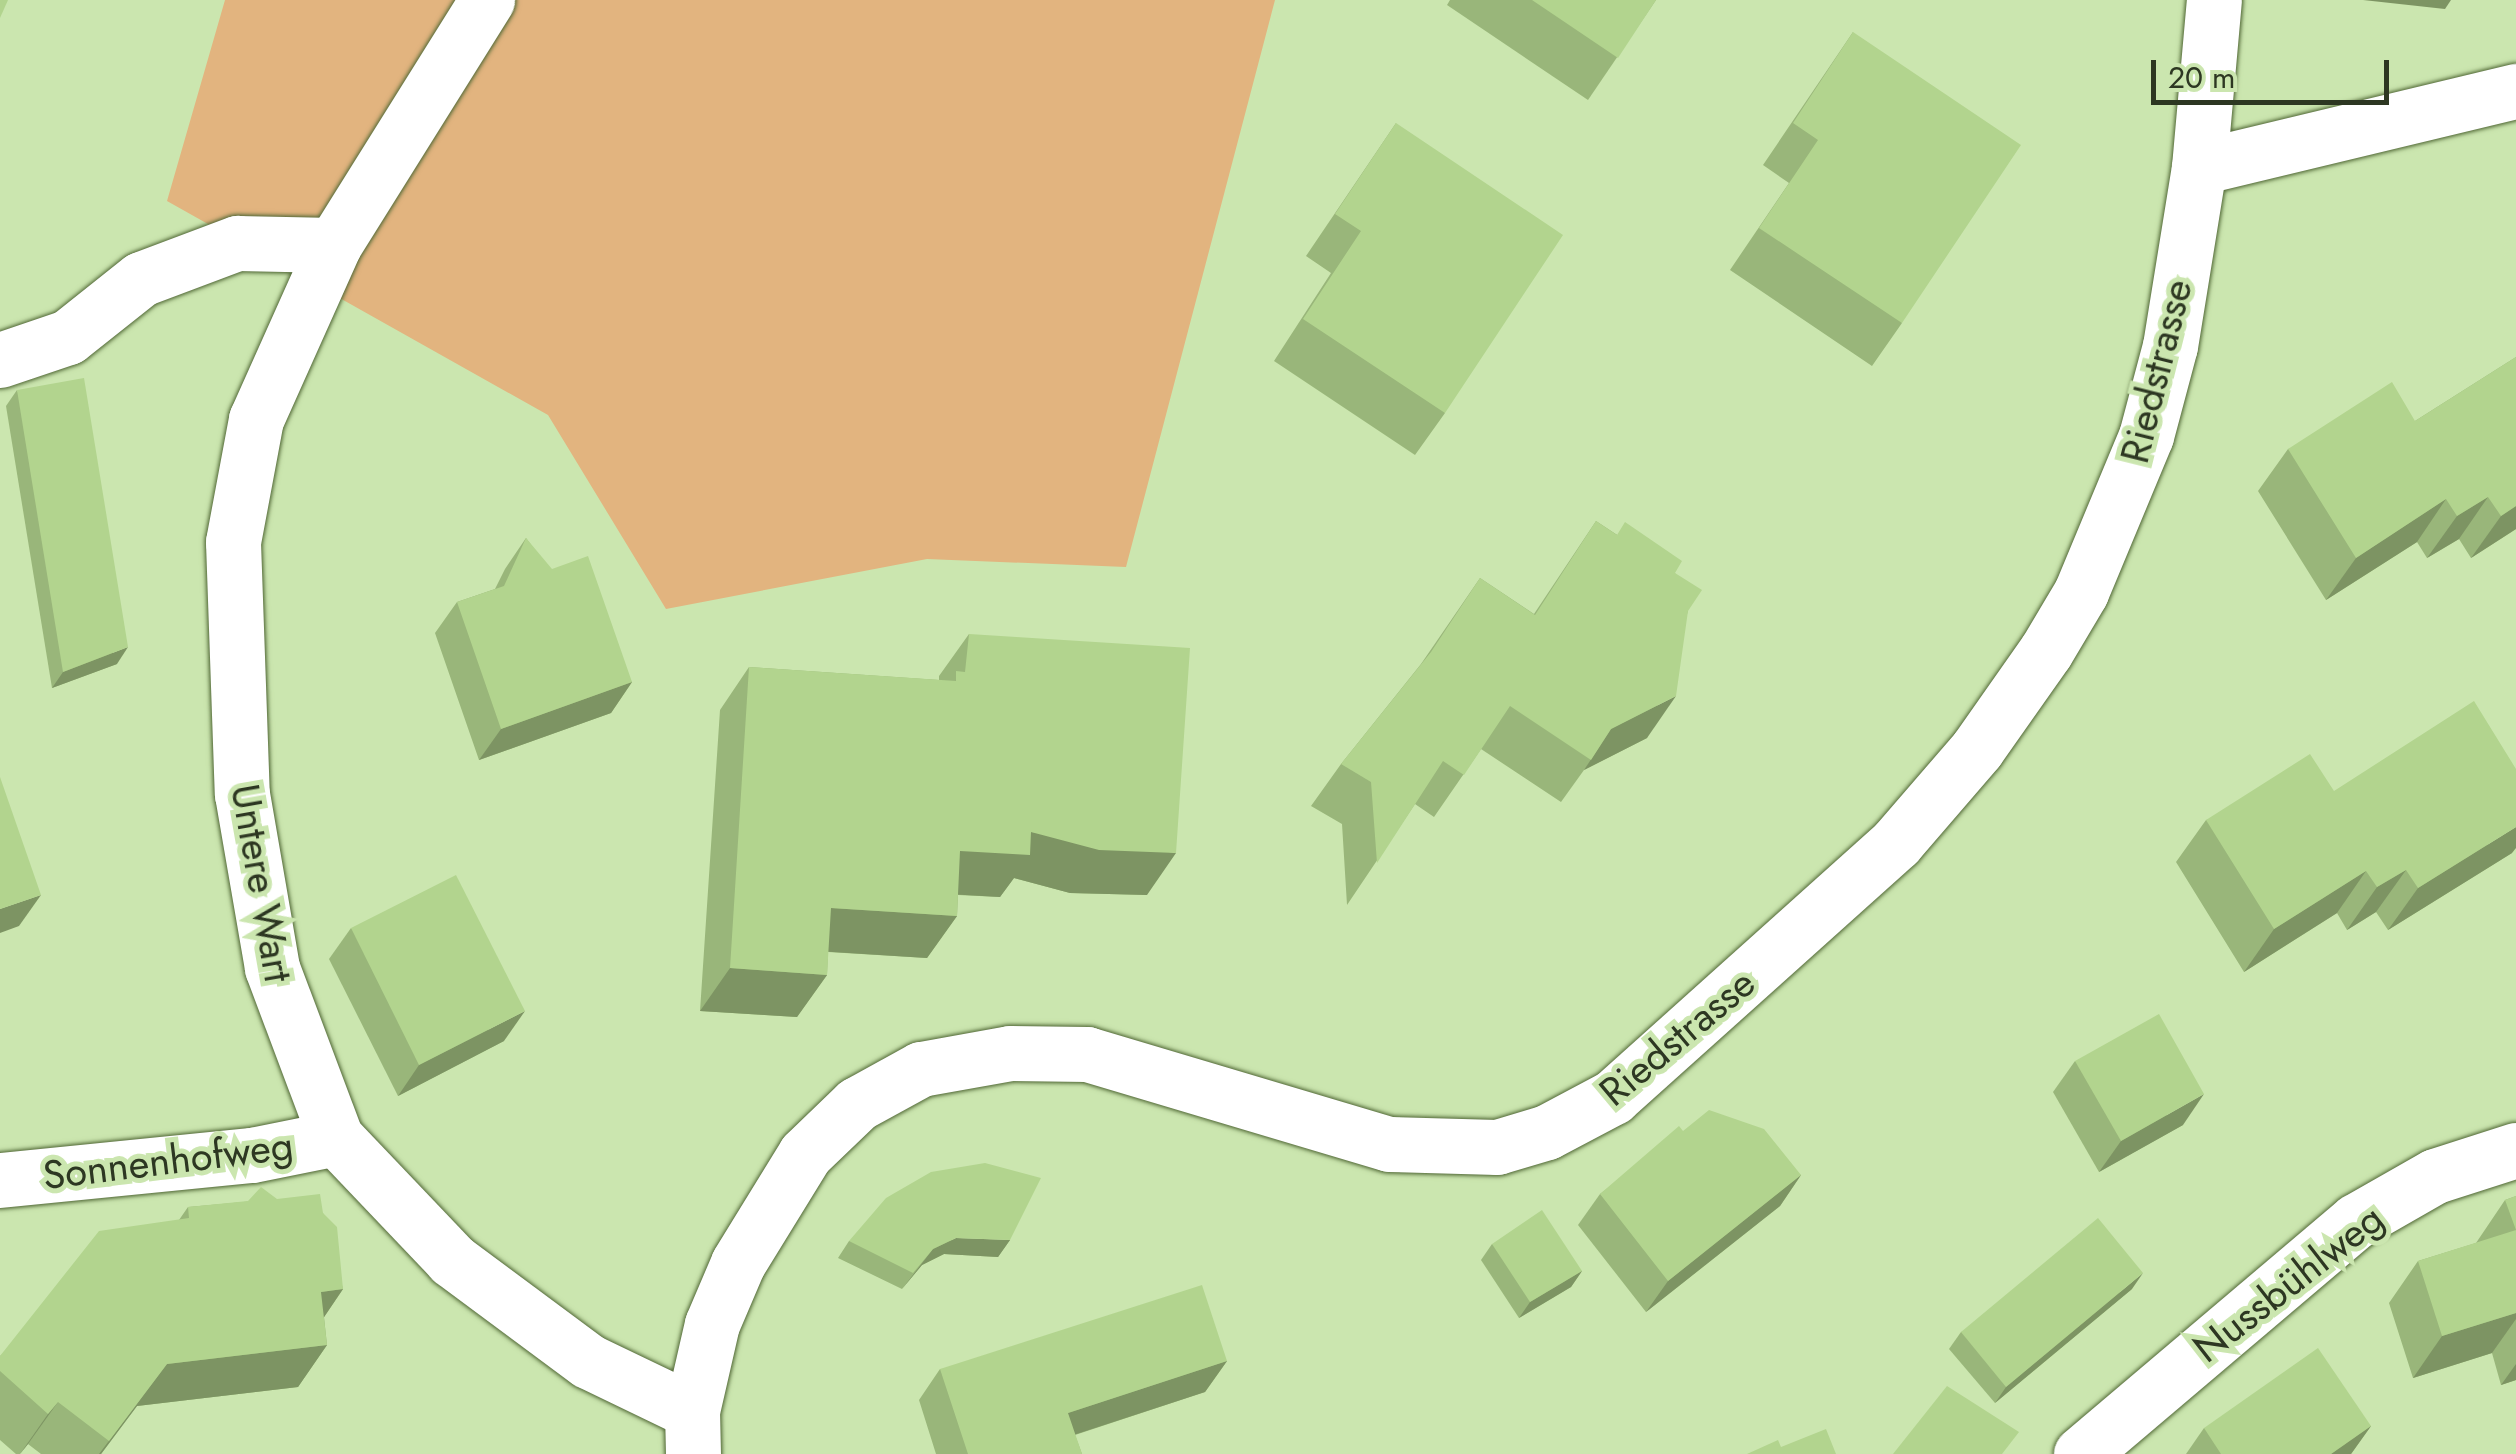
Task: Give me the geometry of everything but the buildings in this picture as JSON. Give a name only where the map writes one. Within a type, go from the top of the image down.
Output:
[{"type":"street","name":"Untere Wart","points":[[487,0],[334,245],[256,419],[233,542],[242,794],[272,968],[336,1138],[452,1260],[692,1433]]},
{"type":"street","name":"Riedstrasse","points":[[692,1433],[712,1324],[738,1263],[806,1154],[857,1104],[921,1069],[1010,1053],[1086,1054],[1389,1144],[1452,1151],[1498,1147],[1546,1132],[1613,1098],[1896,842],[1977,749],[2046,651],[2081,592],[2146,436],[2170,346],[2199,168],[2214,0]]},
{"type":"street","points":[[2199,168],[2516,92]]},
{"type":"street","points":[[0,360],[68,337],[141,279],[236,243],[334,245]]},
{"type":"street","name":"Sonnenhofweg","points":[[0,1180],[252,1155],[336,1138]]},
{"type":"street","name":"Nussbühlweg","points":[[2081,1454],[2356,1221],[2436,1176],[2516,1150]]},
{"type":"shaded area","points":[[225,0],[1275,0],[1126,567],[927,559],[666,609],[548,415],[167,201]]}]
